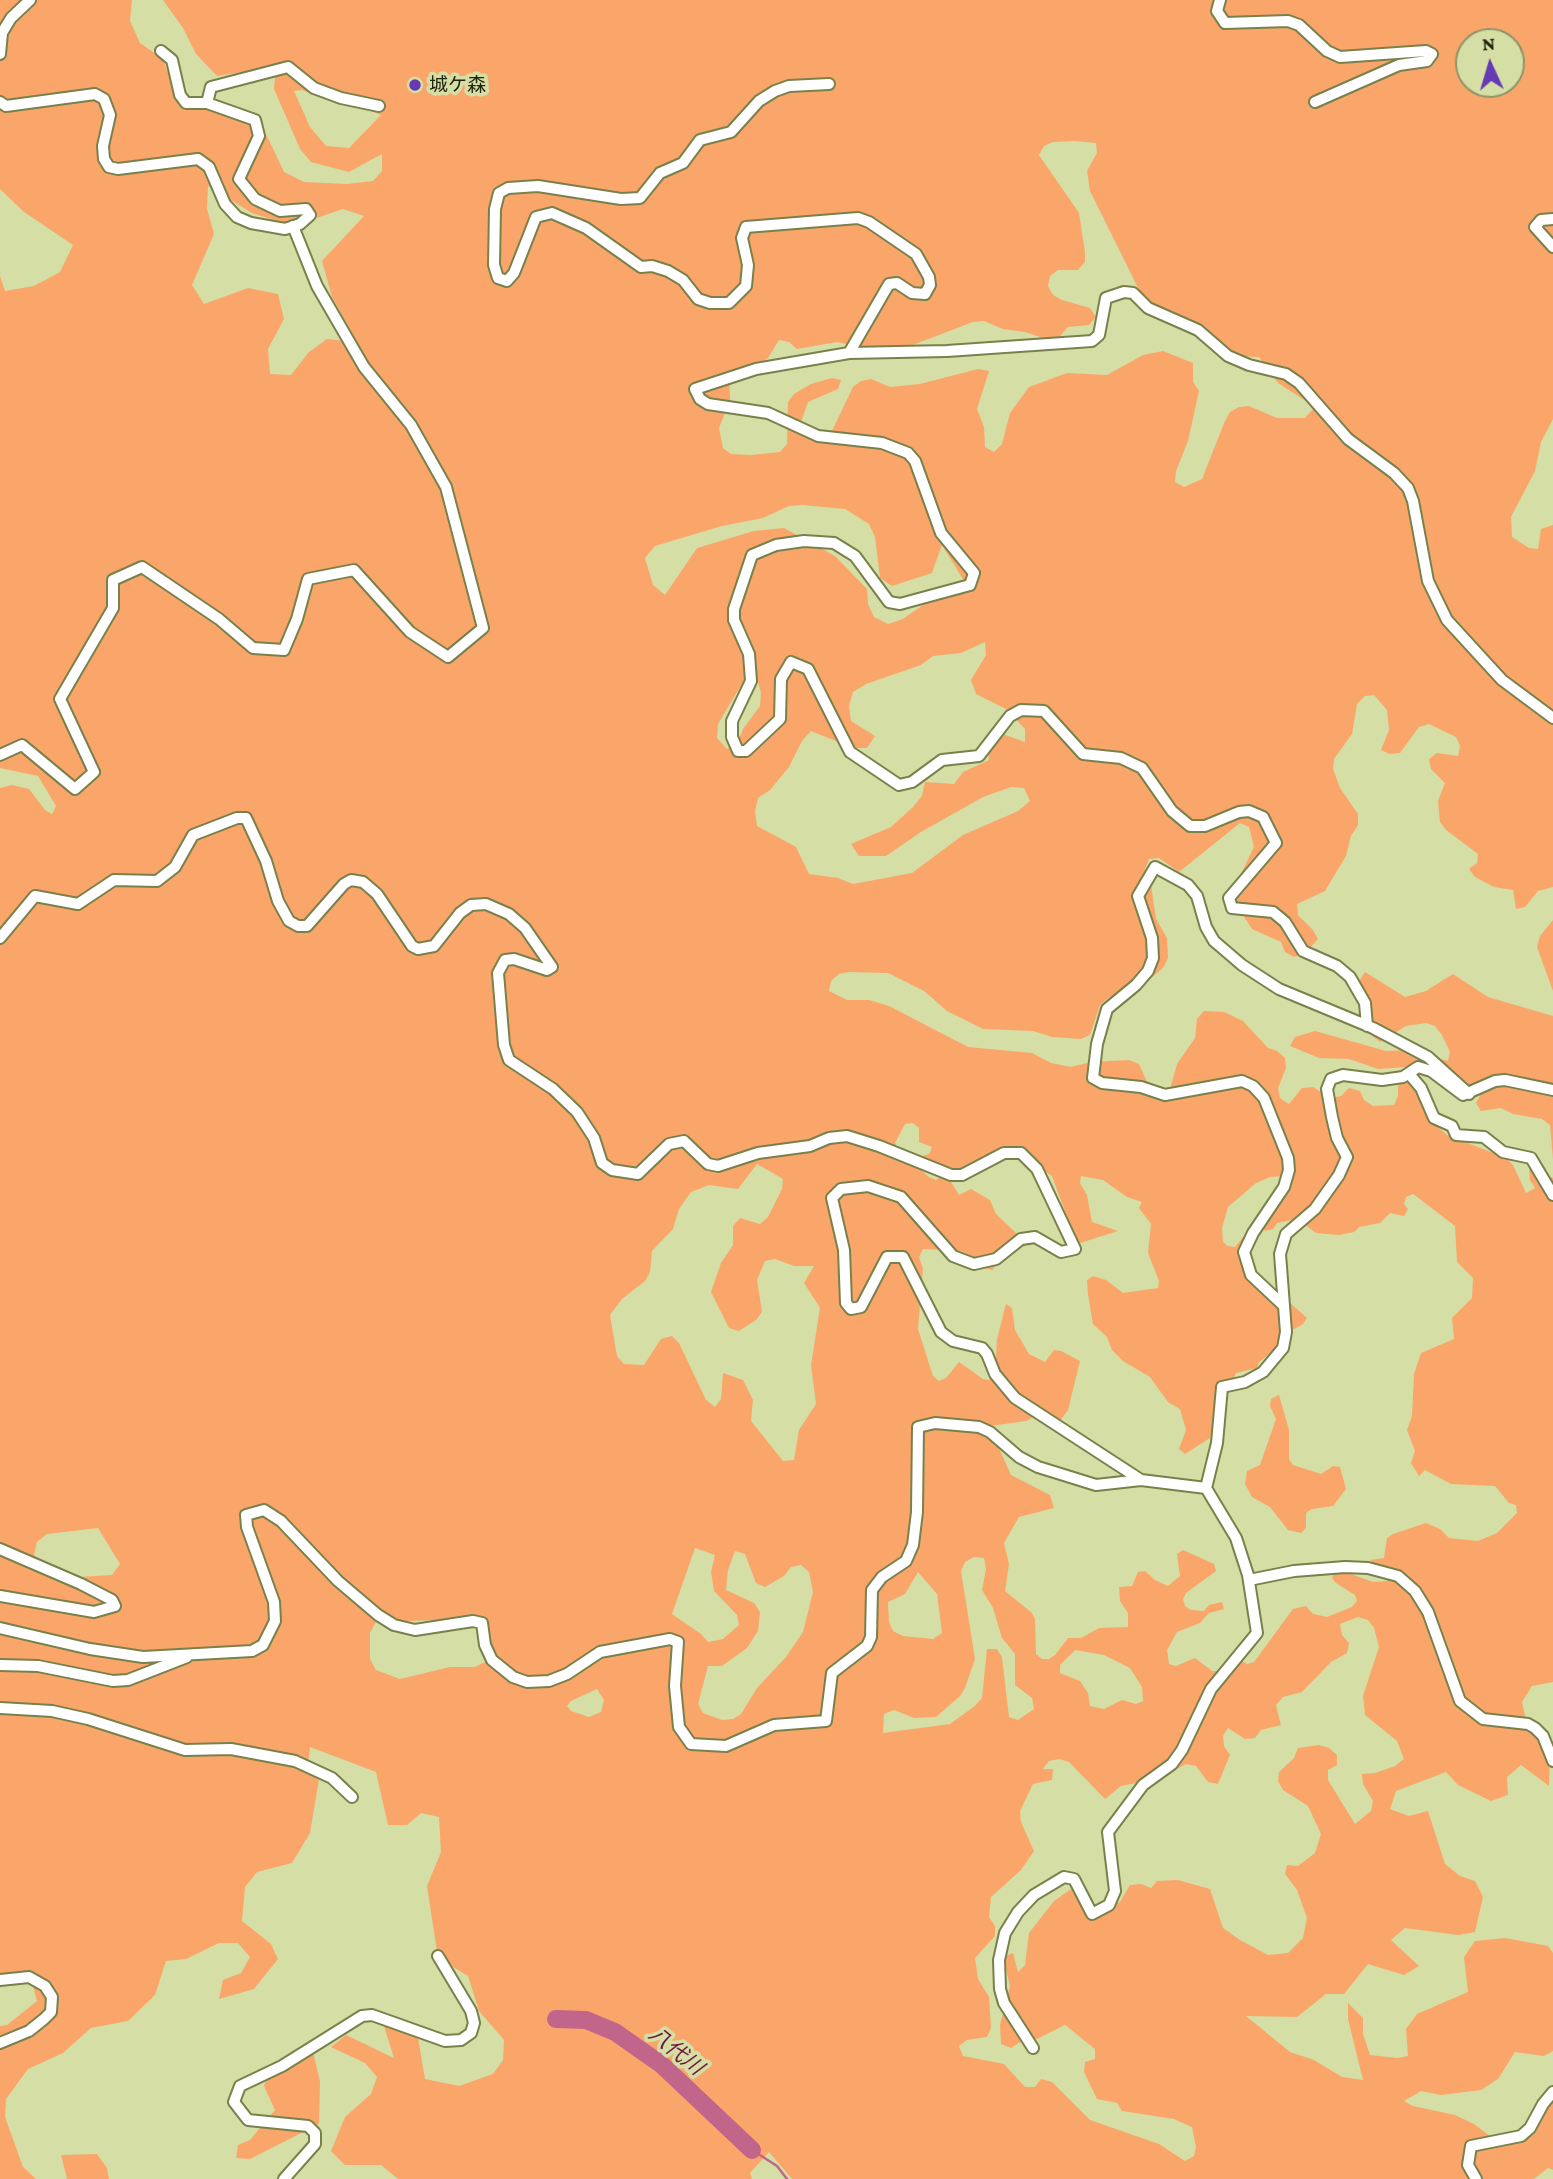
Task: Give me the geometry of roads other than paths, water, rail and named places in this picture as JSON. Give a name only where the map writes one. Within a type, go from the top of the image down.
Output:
[{"type":"street","points":[[0,54],[2,33],[11,18],[30,0]]},
{"type":"street","points":[[1220,0],[1217,11],[1225,23],[1288,21],[1299,24],[1327,51],[1340,57],[1426,51],[1432,54],[1427,61],[1399,65],[1315,102]]},
{"type":"street","points":[[0,102],[6,106],[95,94],[104,99],[110,115],[103,146],[104,159],[109,167],[118,169],[198,159],[209,167],[225,204],[237,217],[274,227],[293,226],[310,215],[306,209],[280,211],[255,199],[239,178],[259,136],[255,120],[207,103],[186,103],[180,95],[172,60],[161,51]]},
{"type":"street","points":[[207,103],[211,88],[288,67],[314,88],[341,98],[379,106]]},
{"type":"street","points":[[829,84],[789,86],[775,90],[759,101],[731,132],[700,140],[683,163],[660,173],[640,198],[621,199],[538,186],[508,188],[499,194],[495,209],[494,265],[498,278],[507,281],[514,273],[536,217],[552,213],[586,228],[641,267],[652,266],[668,271],[683,280],[698,299],[710,303],[729,303],[746,286],[748,265],[741,238],[746,227],[858,218],[869,222],[916,254],[929,277],[930,285],[925,294],[912,293],[897,283],[890,284],[849,353]]},
{"type":"street","points":[[1553,219],[1541,220],[1535,227],[1553,247]]},
{"type":"street","points":[[0,755],[22,745],[75,789],[94,772],[60,699],[113,608],[113,580],[142,567],[219,619],[253,648],[284,650],[297,619],[308,579],[354,570],[410,632],[448,657],[483,628],[446,487],[411,425],[364,367],[317,286],[293,226]]},
{"type":"street","points":[[1367,1026],[1365,1003],[1350,977],[1337,966],[1303,951],[1285,922],[1273,912],[1231,908],[1229,898],[1276,843],[1263,817],[1249,811],[1239,812],[1205,826],[1191,826],[1172,811],[1142,768],[1121,758],[1083,754],[1044,711],[1021,710],[1010,716],[979,756],[942,760],[912,782],[900,785],[850,752],[808,669],[791,662],[780,679],[780,719],[746,751],[738,751],[732,737],[732,721],[751,681],[749,654],[734,620],[734,608],[752,555],[776,545],[804,541],[834,543],[855,556],[888,602],[901,604],[970,585],[974,578],[971,569],[942,533],[915,461],[908,453],[882,443],[818,436],[768,413],[708,404],[700,399],[695,389],[756,369],[849,353],[947,351],[1092,341],[1099,335],[1106,298],[1124,292],[1132,293],[1148,308],[1198,330],[1228,356],[1249,365],[1286,374],[1299,383],[1348,439],[1394,473],[1408,488],[1413,501],[1429,581],[1447,620],[1502,680],[1553,718]]},
{"type":"street","points":[[0,938],[35,896],[78,904],[114,880],[157,881],[175,867],[193,835],[237,818],[246,818],[267,861],[278,901],[289,921],[298,926],[307,926],[344,884],[351,880],[363,882],[377,894],[412,946],[418,949],[434,946],[460,913],[471,905],[486,904],[509,914],[526,928],[552,967],[547,970],[514,959],[505,960],[498,974],[504,1045],[509,1060],[553,1089],[577,1112],[594,1138],[602,1163],[612,1170],[638,1174],[669,1144],[684,1141],[708,1164],[718,1166],[758,1153],[810,1146],[829,1138],[847,1136],[951,1175],[962,1175],[1004,1153],[1021,1153],[1037,1169],[1076,1249],[1061,1252],[1035,1237],[1021,1239],[996,1259],[974,1265],[953,1256],[901,1197],[868,1186],[841,1189],[832,1198],[844,1250],[846,1303],[851,1309],[862,1307],[887,1257],[903,1257],[940,1332],[953,1341],[982,1348],[987,1353],[995,1374],[1015,1398],[1141,1480]]},
{"type":"street","points":[[1284,1306],[1251,1275],[1244,1252],[1253,1233],[1284,1187],[1289,1170],[1288,1158],[1264,1098],[1253,1086],[1242,1081],[1165,1095],[1141,1087],[1102,1083],[1093,1078],[1097,1044],[1107,1009],[1142,978],[1153,958],[1152,938],[1138,896],[1155,867],[1188,885],[1197,897],[1214,941],[1242,965],[1315,1006],[1367,1026],[1428,1057],[1469,1094]]},
{"type":"street","points":[[1410,1075],[1413,1069],[1423,1068],[1459,1094],[1469,1094],[1495,1081],[1505,1080],[1553,1090]]},
{"type":"street","points":[[1033,2048],[1004,2003],[1000,1989],[999,1960],[1005,1933],[1018,1912],[1034,1895],[1064,1877],[1074,1879],[1092,1914],[1110,1905],[1115,1891],[1108,1832],[1143,1784],[1172,1764],[1182,1750],[1211,1689],[1257,1633],[1249,1580],[1236,1538],[1206,1488],[1217,1443],[1222,1387],[1245,1382],[1263,1373],[1283,1348],[1286,1332],[1280,1254],[1286,1234],[1315,1209],[1339,1175],[1347,1157],[1337,1138],[1328,1084],[1338,1076],[1382,1080],[1410,1075]]},
{"type":"street","points":[[1410,1075],[1421,1088],[1434,1118],[1452,1126],[1455,1135],[1484,1137],[1503,1152],[1531,1158],[1553,1195]]},
{"type":"street","points":[[0,1628],[143,1657],[253,1651],[263,1645],[270,1636],[275,1621],[274,1602],[247,1527],[246,1515],[264,1510],[281,1521],[338,1581],[394,1625],[415,1630],[473,1621],[482,1623],[485,1645],[492,1660],[513,1677],[527,1682],[549,1681],[600,1652],[670,1639],[678,1642],[675,1686],[679,1727],[691,1744],[726,1745],[774,1725],[826,1721],[832,1673],[867,1646],[871,1637],[872,1590],[882,1577],[906,1561],[913,1545],[918,1427],[935,1423],[979,1427],[990,1432],[1019,1457],[1038,1467],[1096,1485],[1141,1480],[1206,1488]]},
{"type":"street","points":[[0,1549],[81,1584],[112,1600],[116,1605],[109,1610],[94,1612],[0,1596]]},
{"type":"street","points":[[1249,1580],[1345,1567],[1368,1568],[1398,1576],[1415,1591],[1429,1612],[1460,1701],[1483,1719],[1528,1724],[1535,1728],[1543,1736],[1553,1760]]},
{"type":"street","points":[[0,1665],[38,1666],[113,1681],[128,1680],[189,1656]]},
{"type":"street","points":[[0,1708],[52,1711],[88,1719],[185,1750],[231,1749],[295,1761],[332,1778],[352,1797]]},
{"type":"street","points":[[284,2179],[315,2144],[315,2133],[308,2126],[248,2120],[234,2102],[240,2086],[282,2066],[362,2015],[372,2015],[445,2041],[461,2039],[471,2034],[474,2023],[471,2011],[438,1956]]},
{"type":"street","points":[[0,1980],[29,1977],[46,1986],[52,1997],[51,2012],[44,2019],[29,2031],[0,2043]]},
{"type":"street","points":[[1476,2179],[1468,2165],[1471,2146],[1521,2136],[1530,2129],[1543,2104],[1553,2092]]},
{"type":"waterway","name":"八代川","points":[[556,2019],[586,2020],[615,2032],[662,2065],[752,2150]]},
{"type":"waterway","points":[[752,2150],[777,2166],[787,2179]]},
{"type":"place","name":"城ケ森","points":[[415,85]]}]
